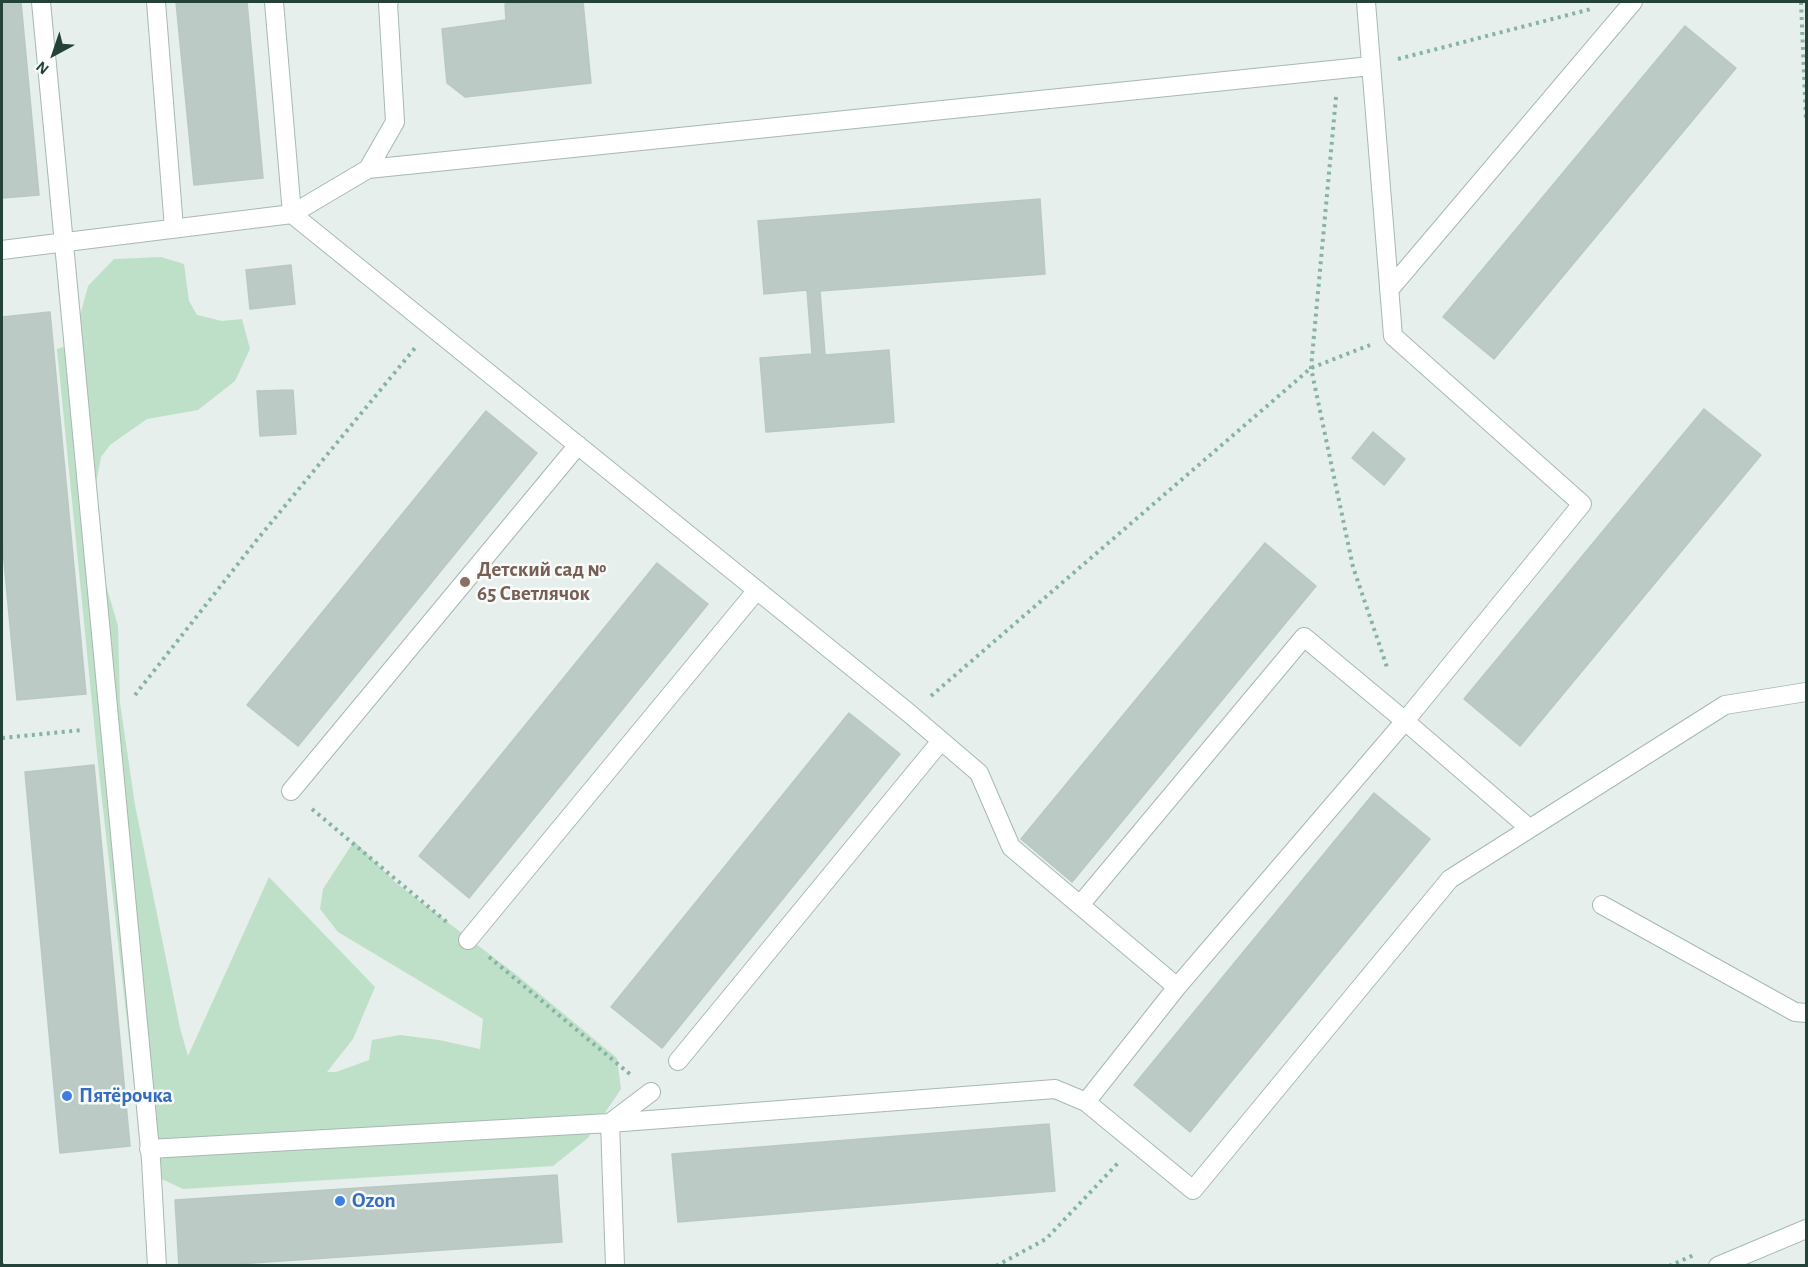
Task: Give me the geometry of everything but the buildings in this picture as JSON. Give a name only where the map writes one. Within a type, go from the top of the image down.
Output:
[{"type":"main road","points":[[41,2],[149,1149],[157,1266]]},
{"type":"main road","points":[[156,2],[174,228]]},
{"type":"main road","points":[[274,2],[292,214],[910,714],[979,773],[1011,848],[1177,987]]},
{"type":"main road","points":[[368,169],[396,122],[387,3],[389,2]]},
{"type":"main road","points":[[1086,1101],[1177,987],[1405,722],[1582,504],[1393,336],[1366,2]]},
{"type":"main road","points":[[1389,290],[1633,2]]},
{"type":"main road","points":[[2,250],[292,214],[368,169],[1371,66]]},
{"type":"main road","points":[[291,791],[578,445]]},
{"type":"main road","points":[[468,940],[757,590]]},
{"type":"main road","points":[[1080,905],[1304,637],[1529,828]]},
{"type":"main road","points":[[149,1149],[609,1123],[1055,1089],[1086,1101],[1193,1190],[1450,879],[1725,705],[1806,692]]},
{"type":"main road","points":[[678,1061],[941,741]]},
{"type":"main road","points":[[1602,905],[1795,1012],[1806,1013]]},
{"type":"main road","points":[[609,1123],[651,1092]]},
{"type":"main road","points":[[609,1123],[615,1266]]},
{"type":"main road","points":[[1718,1266],[1806,1229]]},
{"type":"path","points":[[1801,2],[1806,121]]},
{"type":"path","points":[[1371,66],[1598,7]]},
{"type":"path","points":[[1338,70],[1311,368],[1353,567],[1390,677]]},
{"type":"path","points":[[2,738],[110,727],[256,541],[432,327]]},
{"type":"path","points":[[910,714],[1311,368],[1393,336]]},
{"type":"path","points":[[996,1266],[1046,1239],[1136,1143]]},
{"type":"green space","points":[[161,257],[184,264],[189,301],[197,315],[222,321],[242,319],[250,349],[235,381],[198,410],[147,419],[110,445],[101,457],[93,500],[95,548],[118,626],[120,703],[135,805],[180,1028],[188,1056],[269,877],[375,987],[353,1039],[327,1072],[336,1072],[369,1060],[372,1040],[400,1035],[480,1049],[483,1019],[338,932],[320,909],[323,889],[354,841],[395,882],[518,976],[617,1058],[621,1089],[588,1138],[553,1166],[183,1189],[149,1173],[141,1146],[98,764],[57,349],[77,343],[81,312],[88,286],[114,259]]},
{"type":"place","name":"Детский сад № 65 Светлячок","points":[[465,582]]},
{"type":"place","name":"Пятёрочка","points":[[67,1096]]},
{"type":"place","name":"Ozon","points":[[340,1201]]}]
